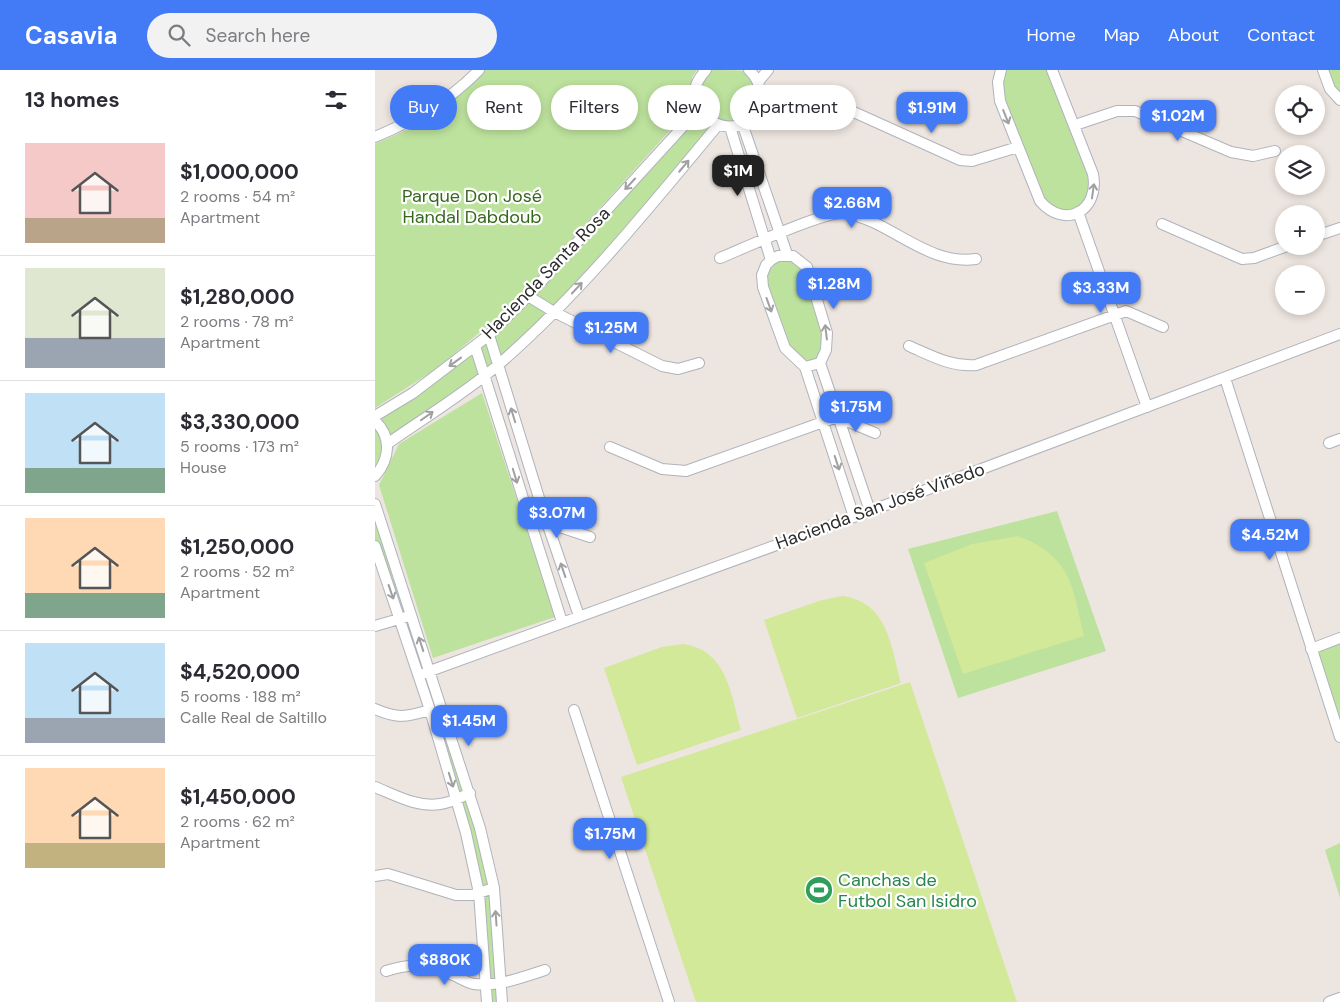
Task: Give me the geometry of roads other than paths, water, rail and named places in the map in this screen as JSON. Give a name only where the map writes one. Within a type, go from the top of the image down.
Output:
[{"type":"street","points":[[375,137],[410,122],[433,109],[464,86],[479,70]]},
{"type":"street","points":[[696,85],[706,70]]},
{"type":"street","points":[[749,70],[758,85]]},
{"type":"street","points":[[758,82],[769,70]]},
{"type":"street","points":[[1001,70],[998,82],[1000,101],[1040,201],[1053,212],[1063,215],[1078,212],[1088,204],[1095,187],[1093,174],[1075,125],[1052,70]]},
{"type":"street","points":[[1323,70],[1330,89],[1340,100]]},
{"type":"street","points":[[1075,125],[1117,111],[1135,111],[1237,154],[1253,156],[1275,151]]},
{"type":"street","points":[[856,113],[960,160],[972,161],[1018,146]]},
{"type":"street","points":[[720,125],[729,127],[771,260]]},
{"type":"street","name":"Hacienda Santa Rosa","points":[[375,416],[413,393],[489,335],[528,296],[680,130]]},
{"type":"street","name":"Hacienda Santa Rosa","points":[[387,444],[498,365],[553,312],[628,234],[715,130]]},
{"type":"street","points":[[744,130],[787,254]]},
{"type":"street","points":[[1078,212],[1147,407]]},
{"type":"street","points":[[720,258],[826,216],[845,213],[861,218],[942,257],[960,262],[976,260]]},
{"type":"street","points":[[1162,224],[1242,259],[1254,258],[1275,250]]},
{"type":"street","points":[[1325,233],[1340,228]]},
{"type":"street","points":[[854,517],[805,367],[796,361],[785,348],[763,287],[762,275],[771,260],[787,254],[797,258],[807,267],[825,322],[827,342],[820,363],[870,511]]},
{"type":"street","points":[[528,296],[553,312],[669,368],[687,368],[699,363]]},
{"type":"street","points":[[909,346],[949,364],[976,365],[1114,313],[1126,311],[1163,327]]},
{"type":"street","name":"Hacienda San José Viñedo","points":[[419,675],[854,517],[1340,334]]},
{"type":"street","points":[[489,335],[543,511],[579,616]]},
{"type":"street","points":[[475,346],[562,622]]},
{"type":"street","points":[[805,367],[820,363]]},
{"type":"street","points":[[1225,378],[1340,737]]},
{"type":"street","points":[[610,447],[662,469],[686,470],[837,417],[875,433]]},
{"type":"street","points":[[375,421],[382,429],[387,444],[385,461],[375,476]]},
{"type":"street","points":[[1329,443],[1340,439]]},
{"type":"street","points":[[375,504],[471,793],[493,888],[501,1002]]},
{"type":"street","points":[[527,512],[543,511],[560,527],[590,537]]},
{"type":"street","points":[[375,546],[419,675],[457,798],[479,893],[487,1002]]},
{"type":"street","points":[[375,626],[412,615]]},
{"type":"street","points":[[1311,649],[1340,638]]},
{"type":"street","points":[[375,709],[389,715],[403,717],[430,710]]},
{"type":"street","points":[[574,710],[669,1002]]},
{"type":"street","points":[[375,787],[414,802],[425,804],[442,804],[471,793]]},
{"type":"street","points":[[375,876],[388,874],[456,895],[479,893],[493,888]]},
{"type":"street","points":[[386,971],[406,964],[419,964],[472,984],[485,984],[500,983],[545,970]]},
{"type":"street","points":[[1329,1002],[1340,998]]},
{"type":"place","name":"Canchas de Futbol San Isidro","points":[[819,890]]},
{"type":"park label","name":"Parque Don José Handal Dabdoub","points":[[472,206]]}]
